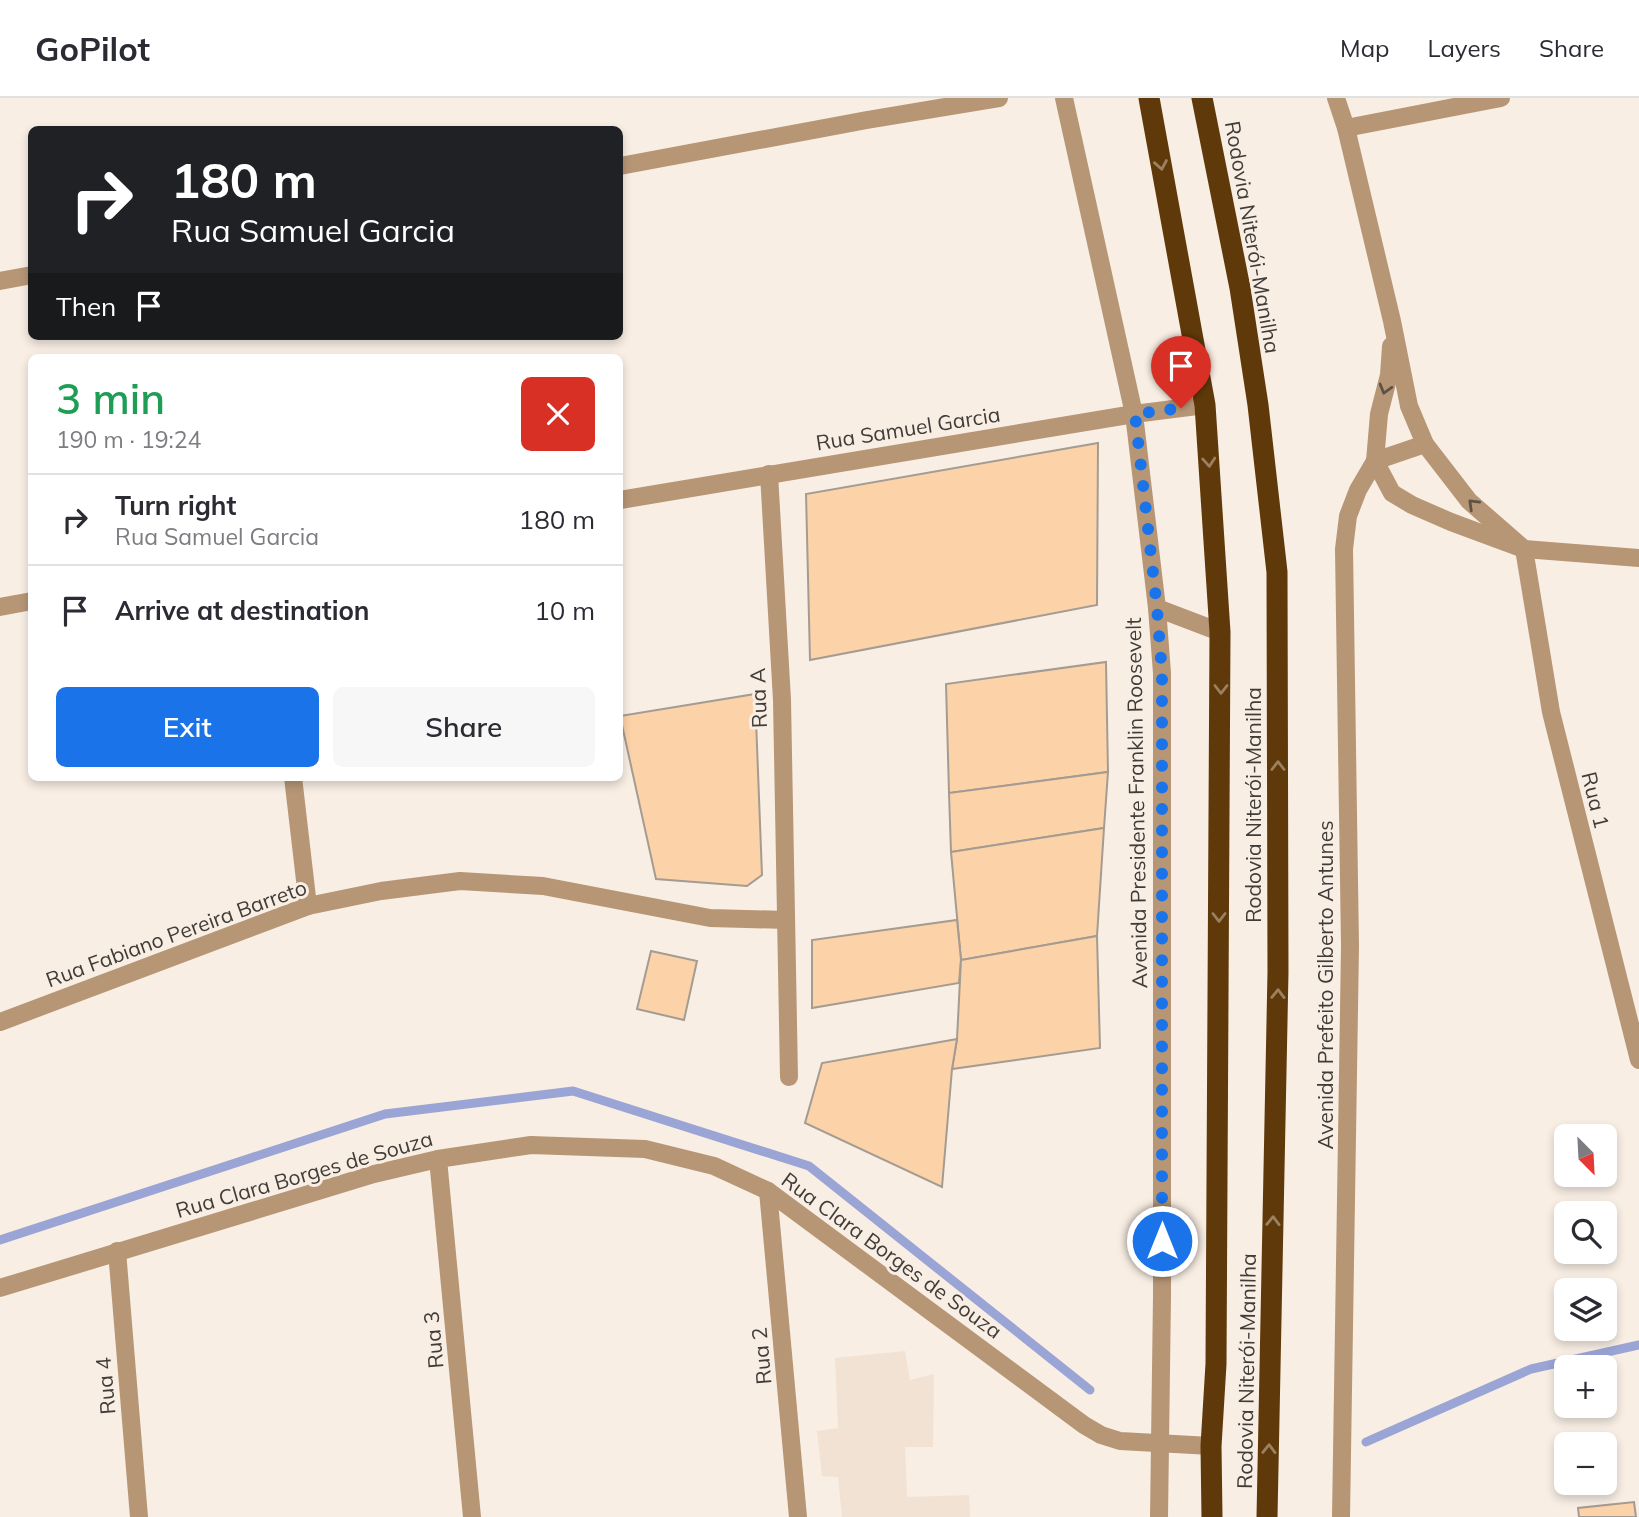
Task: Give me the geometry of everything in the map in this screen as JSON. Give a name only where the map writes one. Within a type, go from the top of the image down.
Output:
[{"type":"highway","name":"Rodovia Niterói-Manilha","points":[[1149,98],[1205,405],[1220,632],[1216,1337],[1211,1446],[1212,1517]]},
{"type":"highway","name":"Rodovia Niterói-Manilha","points":[[1202,98],[1240,288],[1258,405],[1277,572],[1278,972],[1267,1517]]},
{"type":"street","points":[[623,165],[999,98]]},
{"type":"street","name":"Avenida Presidente Franklin Roosevelt","points":[[1064,98],[1135,414],[1162,673],[1159,1517]]},
{"type":"street","name":"Avenida Prefeito Gilberto Antunes","points":[[1336,98],[1346,128],[1392,321],[1409,406],[1424,444],[1469,501],[1524,549]]},
{"type":"street","points":[[1346,128],[1501,98]]},
{"type":"street","points":[[0,281],[28,276]]},
{"type":"street","name":"Avenida Prefeito Gilberto Antunes","points":[[1340,1517],[1350,946],[1345,549],[1348,516],[1358,490],[1375,461],[1379,414],[1389,375],[1392,321]]},
{"type":"street","name":"Rua Samuel Garcia","points":[[623,499],[1135,414],[1205,405]]},
{"type":"street","points":[[1424,444],[1375,461],[1392,493],[1412,505],[1524,549],[1639,558]]},
{"type":"street","name":"Rua A","points":[[769,474],[782,700],[789,1077]]},
{"type":"street","name":"Rua 1","points":[[1524,549],[1551,712],[1639,1060]]},
{"type":"street","points":[[0,607],[28,602]]},
{"type":"street","points":[[1157,608],[1220,632]]},
{"type":"street","points":[[293,781],[307,906]]},
{"type":"street","name":"Rua Fabiano Pereira Barreto","points":[[0,1022],[307,906],[381,891],[460,881],[543,886],[710,918],[786,920]]},
{"type":"street","name":"Rua Clara Borges de Souza","points":[[0,1287],[374,1174],[438,1159],[531,1145],[645,1149],[714,1166],[768,1191],[1101,1435],[1120,1441],[1211,1446]]},
{"type":"street","name":"Rua 3","points":[[438,1159],[472,1517]]},
{"type":"street","name":"Rua 2","points":[[768,1191],[799,1517]]},
{"type":"street","name":"Rua 4","points":[[117,1251],[139,1517]]},
{"type":"shaded area","points":[[905,1351],[910,1380],[934,1374],[933,1447],[905,1447],[907,1497],[969,1495],[970,1517],[842,1517],[838,1477],[822,1476],[817,1431],[838,1428],[835,1358]]},
{"type":"building","points":[[1098,443],[1097,605],[810,660],[806,494]]},
{"type":"building","points":[[1106,662],[1108,772],[949,793],[946,684]]},
{"type":"building","points":[[755,694],[762,875],[747,886],[656,879],[623,730],[623,716]]},
{"type":"building","points":[[1108,772],[1104,828],[951,852],[949,793]]},
{"type":"building","points":[[1104,828],[1097,936],[961,960],[951,852]]},
{"type":"building","points":[[957,920],[961,960],[959,983],[812,1008],[812,940]]},
{"type":"building","points":[[1097,936],[1100,1048],[952,1069],[957,1039],[961,960]]},
{"type":"building","points":[[651,951],[697,961],[684,1020],[637,1009]]},
{"type":"building","points":[[957,1039],[942,1187],[805,1123],[822,1063]]},
{"type":"building","points":[[1634,1502],[1636,1517],[1579,1517],[1578,1508]]},
{"type":"waterway","points":[[0,1240],[385,1114],[573,1091],[809,1166],[1090,1390]]},
{"type":"waterway","points":[[1366,1442],[1531,1369],[1639,1345]]},
{"type":"route","points":[[1162,1241],[1162,673],[1135,414],[1181,408]]}]
